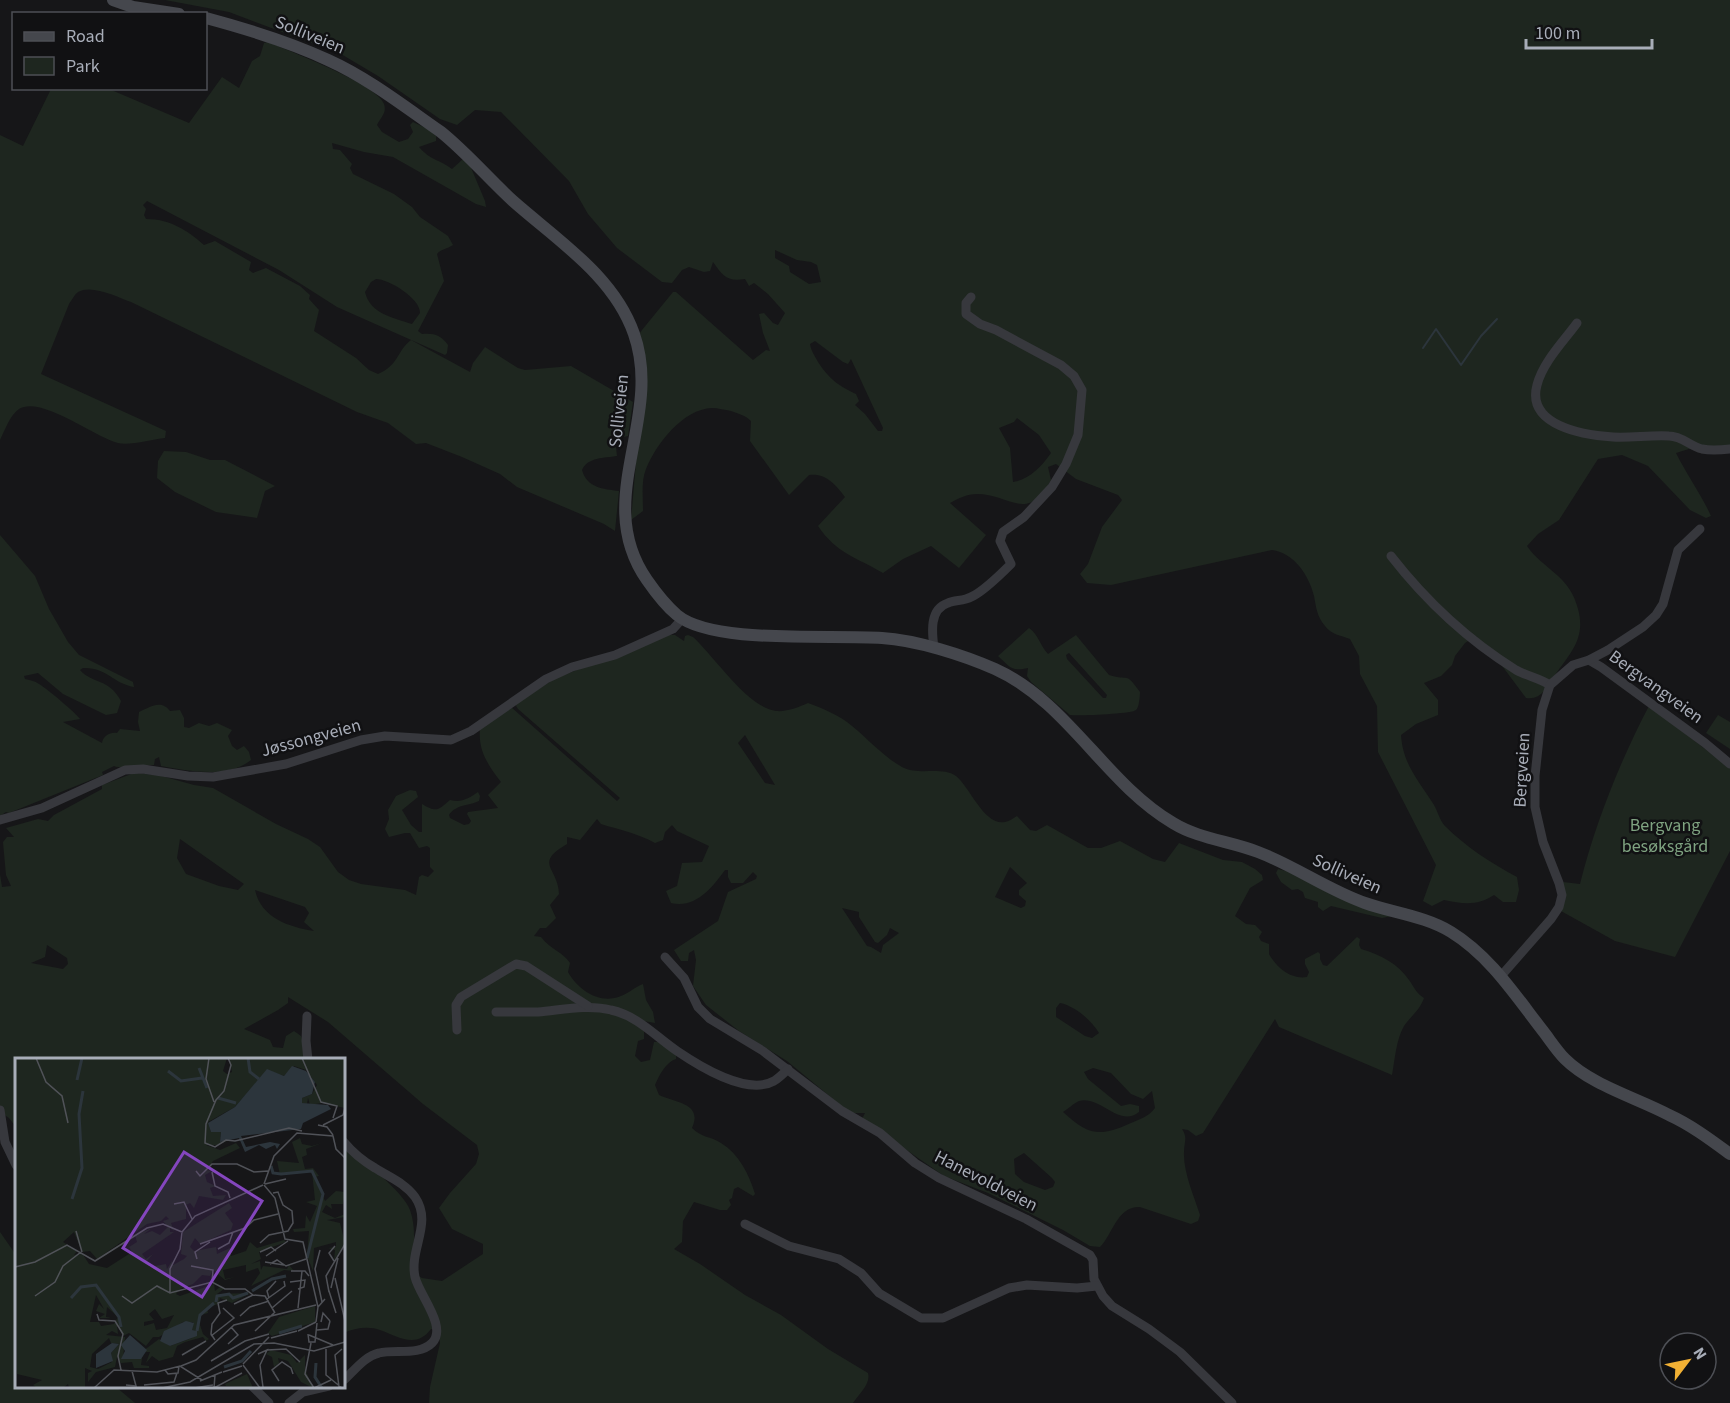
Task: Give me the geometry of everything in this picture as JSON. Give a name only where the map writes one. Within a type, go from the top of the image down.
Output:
[{"type":"street","points":[[113,0],[133,7],[166,12]]},
{"type":"street","name":"Solliveien","points":[[207,18],[302,49],[329,60],[364,80],[453,142],[512,200],[563,242],[604,284],[628,318],[641,363],[641,396],[624,508],[627,538],[633,556],[646,578],[664,602],[682,619],[701,628],[727,632],[885,638],[934,648],[995,670],[1020,684],[1060,717],[1129,789],[1169,821],[1190,832],[1262,853],[1359,901],[1430,921],[1450,932],[1471,947],[1501,976],[1566,1060],[1593,1078],[1674,1117],[1730,1154]]},
{"type":"street","points":[[934,648],[932,626],[939,608],[947,603],[973,597],[1011,564],[1000,541],[1003,532],[1029,512],[1052,487],[1078,435],[1082,390],[1074,376],[1061,365],[996,330],[980,324],[966,314],[966,303],[971,297]]},
{"type":"street","points":[[1576,323],[1542,372],[1536,387],[1539,409],[1545,417],[1557,426],[1596,435],[1672,436],[1712,451],[1730,449]]},
{"type":"street","points":[[1391,556],[1417,590],[1444,615],[1504,662],[1550,685],[1573,665],[1589,660],[1636,632],[1656,615],[1666,596],[1678,550],[1700,529]]},
{"type":"street","name":"Jøssongveien","points":[[0,820],[42,808],[125,770],[142,768],[188,776],[213,777],[286,764],[361,740],[384,736],[451,740],[471,731],[546,679],[572,667],[615,655],[673,629],[682,619]]},
{"type":"street","name":"Bergvangveien","points":[[1589,660],[1705,742],[1730,764]]},
{"type":"street","name":"Bergveien","points":[[1501,976],[1551,919],[1559,907],[1562,895],[1560,883],[1543,842],[1534,807],[1542,710],[1550,685]]},
{"type":"street","name":"Hanevoldveien","points":[[665,957],[684,978],[698,1007],[710,1019],[763,1051],[842,1111],[880,1133],[915,1163],[939,1178],[1026,1219],[1084,1251],[1093,1260],[1094,1280],[1097,1286],[1112,1306],[1180,1352],[1232,1403]]},
{"type":"street","points":[[457,1030],[456,1005],[461,997],[516,964],[526,966],[588,1006]]},
{"type":"street","points":[[496,1012],[536,1012],[588,1006],[612,1010],[633,1018],[676,1051],[721,1076],[740,1083],[767,1084],[788,1069]]},
{"type":"street","points":[[307,1016],[308,1058]]},
{"type":"street","points":[[0,1110],[5,1142],[15,1163]]},
{"type":"street","points":[[345,1143],[357,1156],[405,1186],[416,1198],[423,1222],[415,1252],[414,1274],[435,1320],[438,1332],[435,1339],[423,1349],[377,1353],[367,1358],[345,1379]]},
{"type":"street","points":[[745,1224],[789,1246],[839,1259],[861,1273],[879,1293],[921,1318],[943,1318],[1009,1288],[1027,1285],[1077,1288],[1097,1286]]},
{"type":"street","points":[[254,1388],[269,1403]]},
{"type":"street","points":[[289,1403],[303,1392],[321,1388]]},
{"type":"green space","points":[[165,0],[1730,0],[1730,448],[1692,448],[1676,453],[1711,516],[1706,518],[1690,510],[1648,466],[1622,455],[1598,459],[1559,520],[1538,534],[1527,546],[1567,586],[1575,599],[1580,619],[1576,644],[1547,688],[1536,697],[1526,698],[1497,659],[1476,636],[1465,643],[1455,656],[1452,665],[1441,676],[1424,683],[1438,700],[1438,715],[1416,724],[1401,735],[1408,764],[1445,826],[1479,854],[1517,877],[1519,890],[1516,902],[1503,902],[1494,895],[1476,902],[1444,900],[1432,906],[1423,901],[1436,865],[1378,752],[1377,706],[1360,674],[1359,656],[1350,639],[1333,633],[1322,623],[1308,580],[1294,560],[1272,550],[1111,585],[1087,583],[1080,574],[1088,564],[1102,527],[1122,500],[1118,495],[1076,479],[1056,464],[1048,467],[1051,480],[1043,493],[1034,501],[1026,504],[977,494],[950,503],[986,535],[959,568],[931,546],[903,559],[883,573],[840,549],[818,526],[845,497],[834,484],[820,476],[809,475],[789,495],[750,441],[751,421],[731,411],[714,408],[701,410],[681,421],[656,449],[644,474],[643,511],[631,520],[645,358],[640,333],[642,330],[673,292],[676,292],[753,360],[766,350],[770,351],[759,314],[764,313],[778,325],[785,313],[768,294],[754,283],[749,286],[745,279],[734,280],[726,277],[713,262],[710,271],[704,272],[689,267],[682,270],[672,283],[662,282],[617,248],[588,214],[569,181],[501,112],[475,110],[457,125],[440,119],[378,76],[341,54],[229,12]],"holes":[[[775,250],[797,260],[817,265],[821,282],[809,284],[790,272],[789,266],[775,258]],[[815,341],[848,364],[851,359],[883,428],[882,431],[878,431],[855,405],[859,401],[856,394],[839,385],[826,373],[810,344]],[[1017,418],[1039,435],[1051,453],[1035,472],[1013,482],[1010,448],[999,428],[1014,422]]]},
{"type":"green space","points":[[268,42],[350,78],[378,96],[384,104],[384,112],[377,125],[382,132],[399,142],[408,139],[413,132],[410,125],[413,122],[428,129],[436,136],[436,141],[419,147],[427,155],[452,169],[463,159],[469,163],[486,207],[476,204],[393,157],[332,143],[333,149],[340,150],[352,164],[350,168],[353,174],[394,194],[412,207],[420,217],[448,236],[453,245],[437,254],[444,281],[418,331],[422,334],[434,334],[443,339],[448,345],[447,353],[445,355],[337,307],[279,270],[147,201],[143,205],[146,209],[144,215],[146,219],[178,226],[204,245],[215,241],[251,262],[249,270],[253,273],[266,268],[300,286],[310,295],[309,299],[319,310],[314,331],[378,374],[390,367],[411,340],[470,372],[473,363],[485,347],[525,370],[571,366],[633,402],[628,436],[615,439],[617,456],[592,460],[582,470],[584,476],[592,484],[619,491],[615,531],[604,524],[517,487],[500,474],[462,457],[426,443],[416,444],[388,423],[357,412],[131,302],[97,290],[78,292],[69,304],[41,374],[166,431],[165,438],[118,443],[68,418],[28,406],[19,409],[13,415],[0,440],[0,135],[23,146],[51,90],[111,90],[189,123],[222,77],[239,88],[252,61],[260,56],[264,43]],"holes":[[[376,279],[388,282],[410,296],[419,308],[420,313],[412,324],[384,314],[377,310],[368,299],[365,292],[371,282]]]},
{"type":"green space","points":[[164,451],[186,452],[210,460],[225,460],[275,486],[265,491],[257,518],[216,512],[175,492],[157,478],[158,461]]},
{"type":"green space","points":[[0,535],[35,576],[49,609],[68,642],[79,655],[133,682],[134,687],[98,670],[83,668],[80,670],[90,678],[111,688],[121,701],[117,713],[106,715],[63,694],[38,673],[24,676],[25,679],[36,682],[48,690],[80,719],[63,722],[102,743],[107,735],[117,733],[120,729],[140,731],[139,712],[155,705],[163,705],[170,711],[180,710],[184,718],[184,727],[189,728],[199,723],[209,726],[217,723],[232,730],[228,736],[232,746],[237,750],[244,746],[251,760],[242,766],[220,772],[161,766],[159,757],[155,759],[154,765],[114,766],[102,772],[103,775],[0,816]]},
{"type":"green space","points":[[1029,628],[1048,654],[1076,635],[1109,675],[1131,681],[1140,692],[1138,707],[1136,710],[1125,713],[1070,715],[1031,682],[1027,676],[1028,668],[1014,669],[998,656]],"holes":[[[1069,653],[1107,695],[1103,698],[1067,659],[1066,655]]]},
{"type":"green space","points":[[668,635],[675,635],[684,641],[685,636],[688,635],[693,637],[743,691],[765,708],[784,711],[808,703],[831,713],[847,722],[902,767],[916,771],[950,773],[956,776],[984,812],[997,822],[1007,822],[1017,816],[1030,830],[1036,831],[1047,825],[1088,848],[1101,848],[1120,841],[1153,859],[1165,862],[1179,843],[1223,860],[1242,862],[1262,875],[1263,880],[1250,888],[1235,916],[1246,924],[1255,925],[1262,932],[1259,937],[1261,941],[1269,944],[1269,954],[1285,972],[1307,977],[1309,972],[1305,959],[1318,952],[1323,965],[1327,966],[1357,937],[1360,939],[1361,949],[1394,964],[1424,998],[1401,1031],[1392,1075],[1279,1027],[1275,1019],[1203,1133],[1196,1136],[1182,1129],[1185,1138],[1185,1168],[1200,1215],[1198,1221],[1191,1224],[1140,1207],[1132,1208],[1116,1222],[1100,1247],[1090,1246],[988,1193],[944,1176],[862,1119],[865,1113],[850,1113],[787,1061],[739,1031],[706,1005],[693,986],[696,960],[694,950],[689,953],[688,961],[681,961],[674,950],[718,921],[728,892],[756,879],[757,876],[753,872],[743,883],[731,883],[728,870],[725,870],[702,896],[688,903],[671,903],[666,891],[677,886],[682,863],[702,862],[709,846],[677,831],[672,825],[665,832],[663,840],[655,843],[635,834],[601,824],[597,819],[580,840],[567,837],[567,844],[551,856],[550,866],[558,885],[559,894],[550,905],[556,918],[546,928],[540,928],[534,936],[541,937],[567,959],[570,963],[568,972],[572,979],[590,994],[605,999],[613,998],[624,995],[643,984],[646,1000],[653,1012],[655,1023],[644,1021],[644,1039],[638,1041],[635,1056],[641,1062],[650,1060],[654,1042],[661,1042],[676,1054],[676,1059],[666,1066],[655,1085],[659,1095],[680,1102],[691,1109],[694,1113],[692,1128],[699,1134],[721,1143],[733,1153],[750,1179],[755,1194],[753,1196],[738,1187],[734,1189],[732,1198],[729,1200],[731,1205],[727,1210],[694,1202],[683,1221],[682,1242],[674,1249],[745,1295],[781,1315],[828,1349],[868,1373],[868,1381],[853,1403],[429,1403],[430,1387],[440,1343],[438,1329],[431,1329],[419,1339],[413,1340],[371,1328],[345,1333],[345,1145],[399,1194],[410,1210],[414,1241],[412,1272],[422,1278],[442,1281],[483,1254],[483,1244],[452,1229],[439,1208],[476,1164],[479,1154],[477,1145],[423,1104],[328,1022],[288,997],[288,1003],[244,1029],[270,1040],[273,1047],[283,1048],[286,1036],[294,1031],[301,1036],[308,1058],[15,1058],[15,1126],[0,1112],[0,874],[2,887],[11,886],[6,875],[3,842],[7,837],[14,837],[6,828],[38,819],[48,821],[54,815],[102,789],[102,785],[134,773],[158,775],[213,788],[276,824],[308,839],[320,847],[338,872],[349,880],[361,884],[405,890],[416,895],[419,877],[422,875],[428,877],[434,871],[430,867],[430,848],[427,846],[419,848],[410,833],[389,837],[385,829],[389,819],[388,810],[396,796],[410,790],[416,791],[418,797],[402,810],[411,825],[422,832],[422,804],[431,809],[437,809],[450,800],[462,800],[478,792],[479,801],[459,807],[449,815],[450,818],[464,825],[471,821],[468,812],[498,808],[488,795],[501,782],[485,757],[480,729],[511,707],[617,801],[620,798],[515,704],[556,678]],"holes":[[[745,735],[775,785],[765,783],[738,743]],[[180,839],[244,884],[238,890],[186,874],[177,858]],[[1010,867],[1027,883],[1019,890],[1019,895],[1026,901],[1025,906],[1021,908],[995,897]],[[255,890],[305,907],[309,913],[304,922],[314,931],[286,924],[270,914],[258,900]],[[842,908],[859,912],[859,917],[875,942],[878,943],[887,935],[890,928],[899,933],[883,945],[881,953],[867,946]],[[47,945],[67,958],[68,964],[63,969],[31,963],[45,957]],[[1060,1003],[1071,1007],[1092,1023],[1099,1033],[1092,1038],[1085,1036],[1056,1017],[1056,1008]],[[1093,1068],[1111,1073],[1131,1094],[1143,1099],[1152,1091],[1155,1108],[1141,1119],[1111,1131],[1088,1130],[1063,1112],[1077,1102],[1087,1100],[1124,1116],[1132,1116],[1139,1112],[1139,1106],[1130,1104],[1121,1106],[1088,1079],[1084,1072]],[[1024,1153],[1055,1182],[1053,1187],[1045,1190],[1024,1182],[1015,1174],[1014,1159]]]},
{"type":"green space","name":"Bergvang besøksgård","points":[[1649,706],[1730,768],[1730,851],[1675,957],[1615,941],[1561,911],[1563,882],[1580,884],[1609,793]]},
{"type":"green space","points":[[1718,715],[1730,722],[1730,749],[1706,733]]},
{"type":"green space","points":[[1278,869],[1392,916],[1382,918],[1331,906],[1323,911],[1318,907],[1318,902],[1305,898],[1303,892],[1298,889],[1292,890],[1281,882],[1276,873]]},
{"type":"green space","points":[[0,1232],[15,1254],[15,1388],[117,1388],[135,1403],[0,1403]]},
{"type":"waterway","points":[[1423,348],[1436,329],[1461,365],[1481,336],[1497,319]]}]
